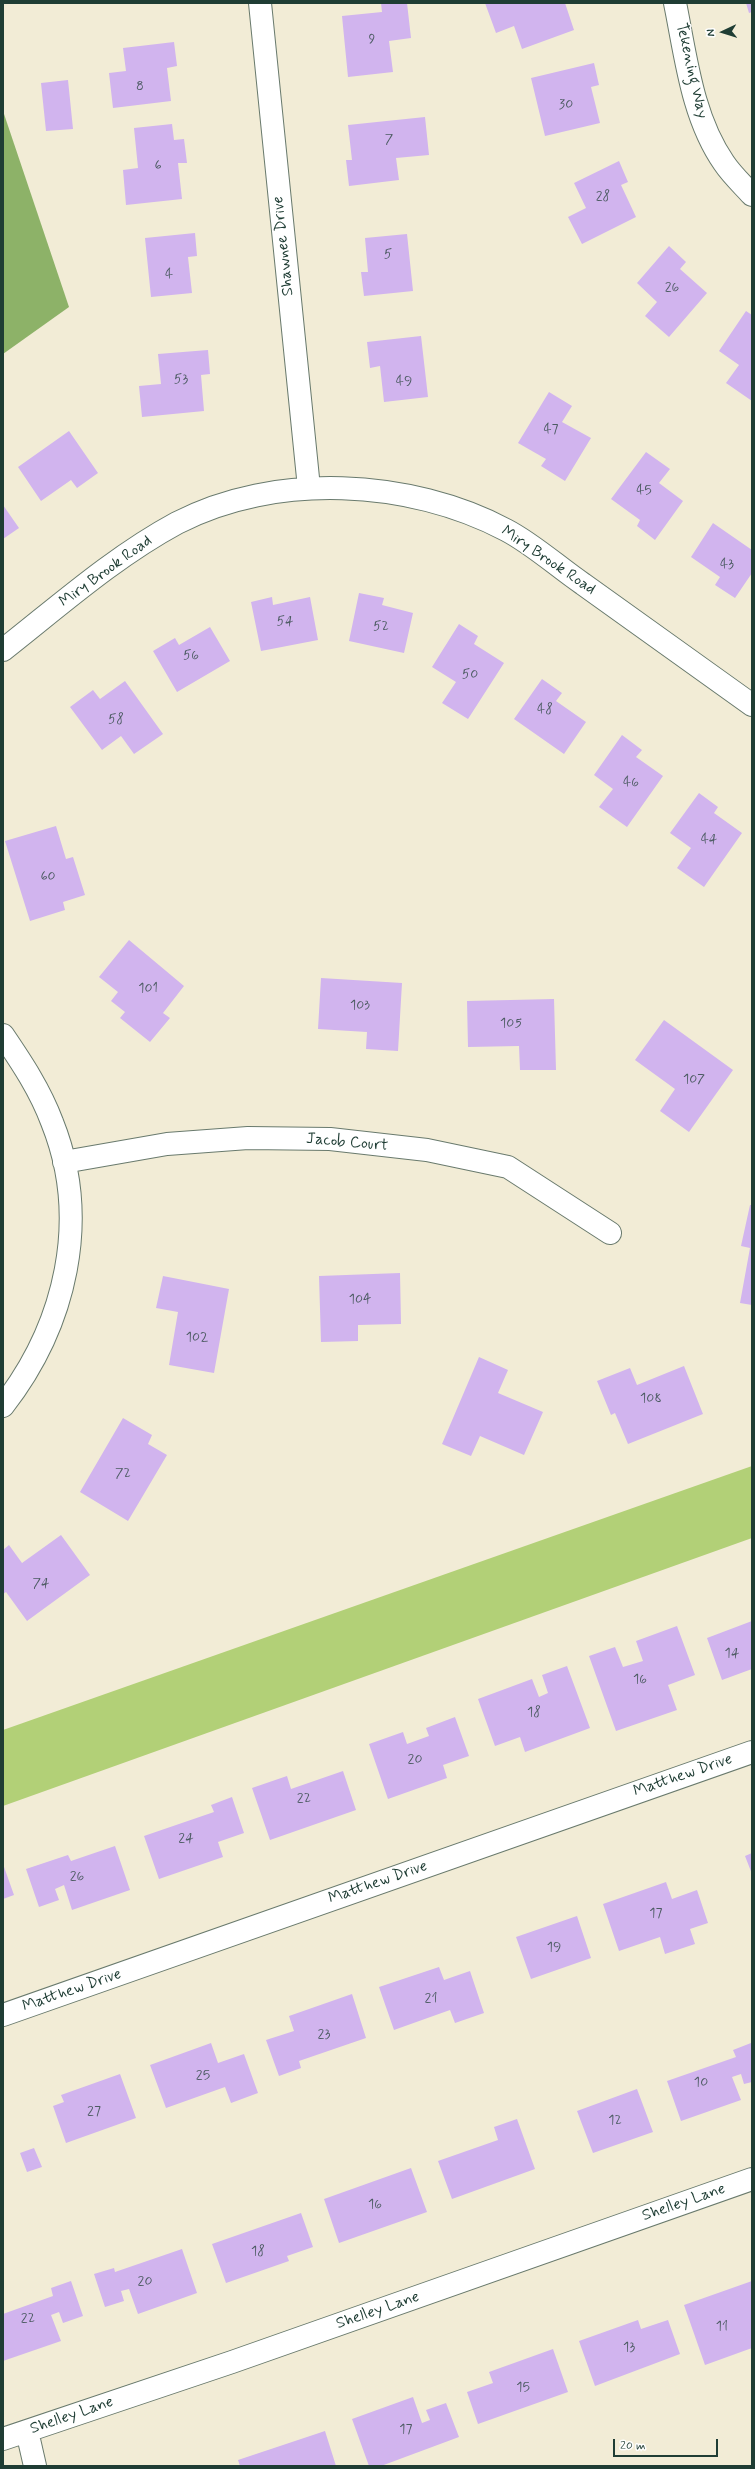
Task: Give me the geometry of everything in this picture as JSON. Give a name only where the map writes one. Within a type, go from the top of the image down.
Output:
[{"type":"street","name":"Shawnee Drive","points":[[260,3],[309,488]]},
{"type":"street","name":"Tekening Way","points":[[675,3],[693,91],[704,129],[724,163],[752,196]]},
{"type":"street","name":"Miry Brook Road","points":[[3,650],[129,551],[179,522],[233,502],[309,488],[347,487],[404,494],[459,509],[507,530],[752,705]]},
{"type":"street","points":[[3,1035],[31,1077],[52,1122],[64,1162],[69,1190],[70,1240],[63,1289],[47,1336],[23,1380],[3,1406]]},
{"type":"street","name":"Jacob Court","points":[[64,1162],[167,1144],[248,1138],[330,1139],[427,1150],[508,1167],[610,1233]]},
{"type":"street","name":"Matthew Drive","points":[[3,2015],[752,1752]]},
{"type":"street","name":"Shelley Lane","points":[[3,2440],[752,2179]]},
{"type":"street","points":[[27,2431],[35,2466]]},
{"type":"green space","points":[[3,111],[69,307],[3,354]]},
{"type":"green space","points":[[752,1466],[752,1538],[3,1806],[3,1730]]},
{"type":"building","points":[[381,3],[407,3],[411,38],[389,41],[393,72],[348,77],[342,16],[382,12]]},
{"type":"building","points":[[485,3],[565,3],[574,30],[522,49],[514,26],[496,33]]},
{"type":"building","points":[[746,3],[752,3],[752,12],[749,13]]},
{"type":"building","points":[[174,42],[177,66],[167,68],[171,101],[113,108],[109,73],[126,71],[123,48]]},
{"type":"building","points":[[594,63],[599,85],[591,87],[600,123],[545,136],[531,78]]},
{"type":"building","points":[[68,80],[73,129],[46,131],[41,83]]},
{"type":"building","points":[[425,117],[429,155],[396,158],[399,180],[349,186],[346,160],[352,160],[348,125]]},
{"type":"building","points":[[172,124],[174,140],[184,139],[187,163],[178,163],[182,199],[126,205],[123,170],[138,168],[134,128]]},
{"type":"building","points":[[619,161],[628,182],[621,185],[636,217],[582,244],[568,217],[586,208],[574,183]]},
{"type":"building","points":[[195,233],[197,256],[188,257],[192,293],[151,297],[145,238]]},
{"type":"building","points":[[407,234],[413,291],[364,296],[361,272],[368,272],[365,238]]},
{"type":"building","points":[[669,246],[686,262],[680,269],[707,293],[669,337],[645,316],[657,302],[637,283]]},
{"type":"building","points":[[746,311],[752,315],[752,401],[726,383],[739,365],[719,351]]},
{"type":"building","points":[[421,336],[428,397],[384,402],[380,366],[370,368],[367,342]]},
{"type":"building","points":[[208,350],[210,374],[201,375],[204,411],[142,417],[139,386],[161,384],[158,354]]},
{"type":"building","points":[[549,392],[572,406],[562,422],[591,438],[565,481],[541,466],[546,459],[518,443]]},
{"type":"building","points":[[69,431],[98,473],[77,488],[71,480],[41,501],[18,467]]},
{"type":"building","points":[[646,452],[670,469],[659,483],[683,501],[655,540],[637,526],[640,520],[611,499]]},
{"type":"building","points":[[3,505],[19,528],[3,539]]},
{"type":"building","points":[[713,523],[752,550],[752,573],[735,598],[715,585],[720,577],[691,557]]},
{"type":"building","points":[[359,593],[384,598],[382,605],[413,613],[404,653],[349,641]]},
{"type":"building","points":[[272,597],[273,605],[310,597],[318,640],[261,651],[251,602]]},
{"type":"building","points":[[459,624],[478,636],[474,644],[504,663],[468,719],[442,703],[456,682],[432,667]]},
{"type":"building","points":[[210,627],[230,661],[177,692],[153,651],[175,638],[179,645]]},
{"type":"building","points":[[542,679],[562,693],[556,701],[586,722],[564,754],[514,719]]},
{"type":"building","points":[[125,681],[163,734],[134,754],[121,736],[102,750],[70,707],[93,690],[100,699]]},
{"type":"building","points":[[622,735],[642,750],[636,757],[663,776],[627,827],[599,807],[613,789],[594,775]]},
{"type":"building","points":[[699,793],[718,807],[714,813],[742,833],[704,887],[677,868],[691,848],[670,833]]},
{"type":"building","points":[[56,826],[66,859],[73,857],[85,895],[63,902],[65,910],[30,921],[5,841]]},
{"type":"building","points":[[129,940],[184,986],[163,1013],[170,1018],[150,1042],[120,1018],[125,1012],[111,1001],[118,992],[99,977]]},
{"type":"building","points":[[321,978],[402,983],[398,1051],[366,1049],[367,1032],[318,1029]]},
{"type":"building","points":[[554,999],[556,1070],[520,1070],[519,1046],[468,1047],[467,1001]]},
{"type":"building","points":[[664,1020],[733,1070],[689,1132],[660,1111],[675,1089],[635,1060]]},
{"type":"building","points":[[750,1205],[752,1205],[752,1305],[740,1303],[750,1248],[741,1246]]},
{"type":"building","points":[[400,1273],[401,1324],[358,1325],[358,1341],[321,1342],[319,1276]]},
{"type":"building","points":[[163,1276],[229,1289],[214,1373],[169,1365],[178,1312],[156,1308]]},
{"type":"building","points":[[479,1357],[508,1370],[498,1393],[543,1412],[524,1455],[480,1436],[471,1456],[442,1444]]},
{"type":"building","points":[[684,1366],[703,1414],[628,1444],[615,1413],[611,1415],[597,1381],[630,1368],[637,1385]]},
{"type":"building","points":[[123,1418],[152,1435],[148,1444],[167,1455],[128,1521],[80,1492]]},
{"type":"building","points":[[61,1535],[90,1575],[27,1621],[6,1592],[3,1594],[3,1550],[9,1545],[22,1563]]},
{"type":"building","points":[[752,1621],[752,1669],[722,1680],[707,1638]]},
{"type":"building","points":[[677,1626],[695,1675],[668,1685],[677,1710],[616,1731],[589,1656],[615,1647],[623,1667],[643,1661],[636,1641]]},
{"type":"building","points":[[567,1666],[590,1728],[525,1752],[520,1737],[495,1746],[478,1699],[532,1679],[539,1697],[548,1693],[542,1675]]},
{"type":"building","points":[[455,1717],[469,1756],[443,1765],[447,1778],[388,1799],[369,1744],[403,1732],[407,1744],[429,1736],[426,1728]]},
{"type":"building","points":[[343,1771],[356,1810],[270,1840],[252,1788],[287,1776],[291,1789]]},
{"type":"building","points":[[232,1797],[244,1833],[218,1842],[223,1857],[159,1879],[144,1836],[214,1812],[211,1805]]},
{"type":"building","points":[[115,1846],[130,1890],[72,1910],[64,1885],[55,1889],[59,1900],[39,1907],[26,1869],[68,1855],[71,1861]]},
{"type":"building","points":[[752,1853],[752,1874],[745,1856]]},
{"type":"building","points":[[3,1864],[14,1895],[3,1899]]},
{"type":"building","points":[[666,1882],[672,1899],[697,1890],[708,1923],[690,1929],[695,1944],[665,1954],[660,1937],[619,1951],[603,1904]]},
{"type":"building","points":[[577,1916],[591,1958],[531,1979],[516,1937]]},
{"type":"building","points":[[439,1967],[444,1980],[470,1971],[484,2013],[455,2023],[450,2010],[394,2030],[379,1987]]},
{"type":"building","points":[[352,1994],[366,2038],[299,2061],[301,2068],[279,2076],[266,2040],[294,2031],[289,2016]]},
{"type":"building","points":[[211,2043],[218,2063],[244,2054],[258,2093],[231,2103],[225,2087],[166,2108],[150,2065]]},
{"type":"building","points":[[751,2043],[752,2082],[744,2084],[741,2074],[732,2077],[741,2100],[681,2121],[667,2081],[736,2057],[733,2050]]},
{"type":"building","points":[[120,2074],[136,2118],[66,2143],[53,2106],[64,2102],[61,2095]]},
{"type":"building","points":[[637,2089],[653,2132],[593,2153],[577,2111]]},
{"type":"building","points":[[517,2119],[535,2169],[452,2199],[438,2161],[498,2140],[494,2127]]},
{"type":"building","points":[[34,2148],[42,2167],[27,2172],[20,2153]]},
{"type":"building","points":[[411,2168],[427,2212],[339,2243],[324,2199]]},
{"type":"building","points":[[301,2213],[313,2247],[287,2256],[289,2261],[226,2283],[212,2244]]},
{"type":"building","points":[[182,2249],[197,2293],[138,2314],[129,2289],[121,2291],[124,2301],[105,2307],[94,2274],[114,2268],[115,2272]]},
{"type":"building","points":[[71,2281],[83,2316],[63,2323],[59,2312],[51,2315],[61,2341],[3,2361],[3,2314],[53,2296],[51,2288]]},
{"type":"building","points":[[752,2281],[752,2348],[705,2365],[684,2305]]},
{"type":"building","points":[[638,2320],[641,2329],[668,2320],[680,2354],[595,2386],[579,2341]]},
{"type":"building","points":[[553,2349],[568,2392],[478,2424],[467,2392],[493,2383],[489,2372]]},
{"type":"building","points":[[413,2397],[422,2423],[430,2420],[426,2410],[446,2403],[459,2437],[381,2466],[369,2466],[352,2419]]},
{"type":"building","points":[[325,2431],[336,2466],[240,2466],[238,2460]]}]
